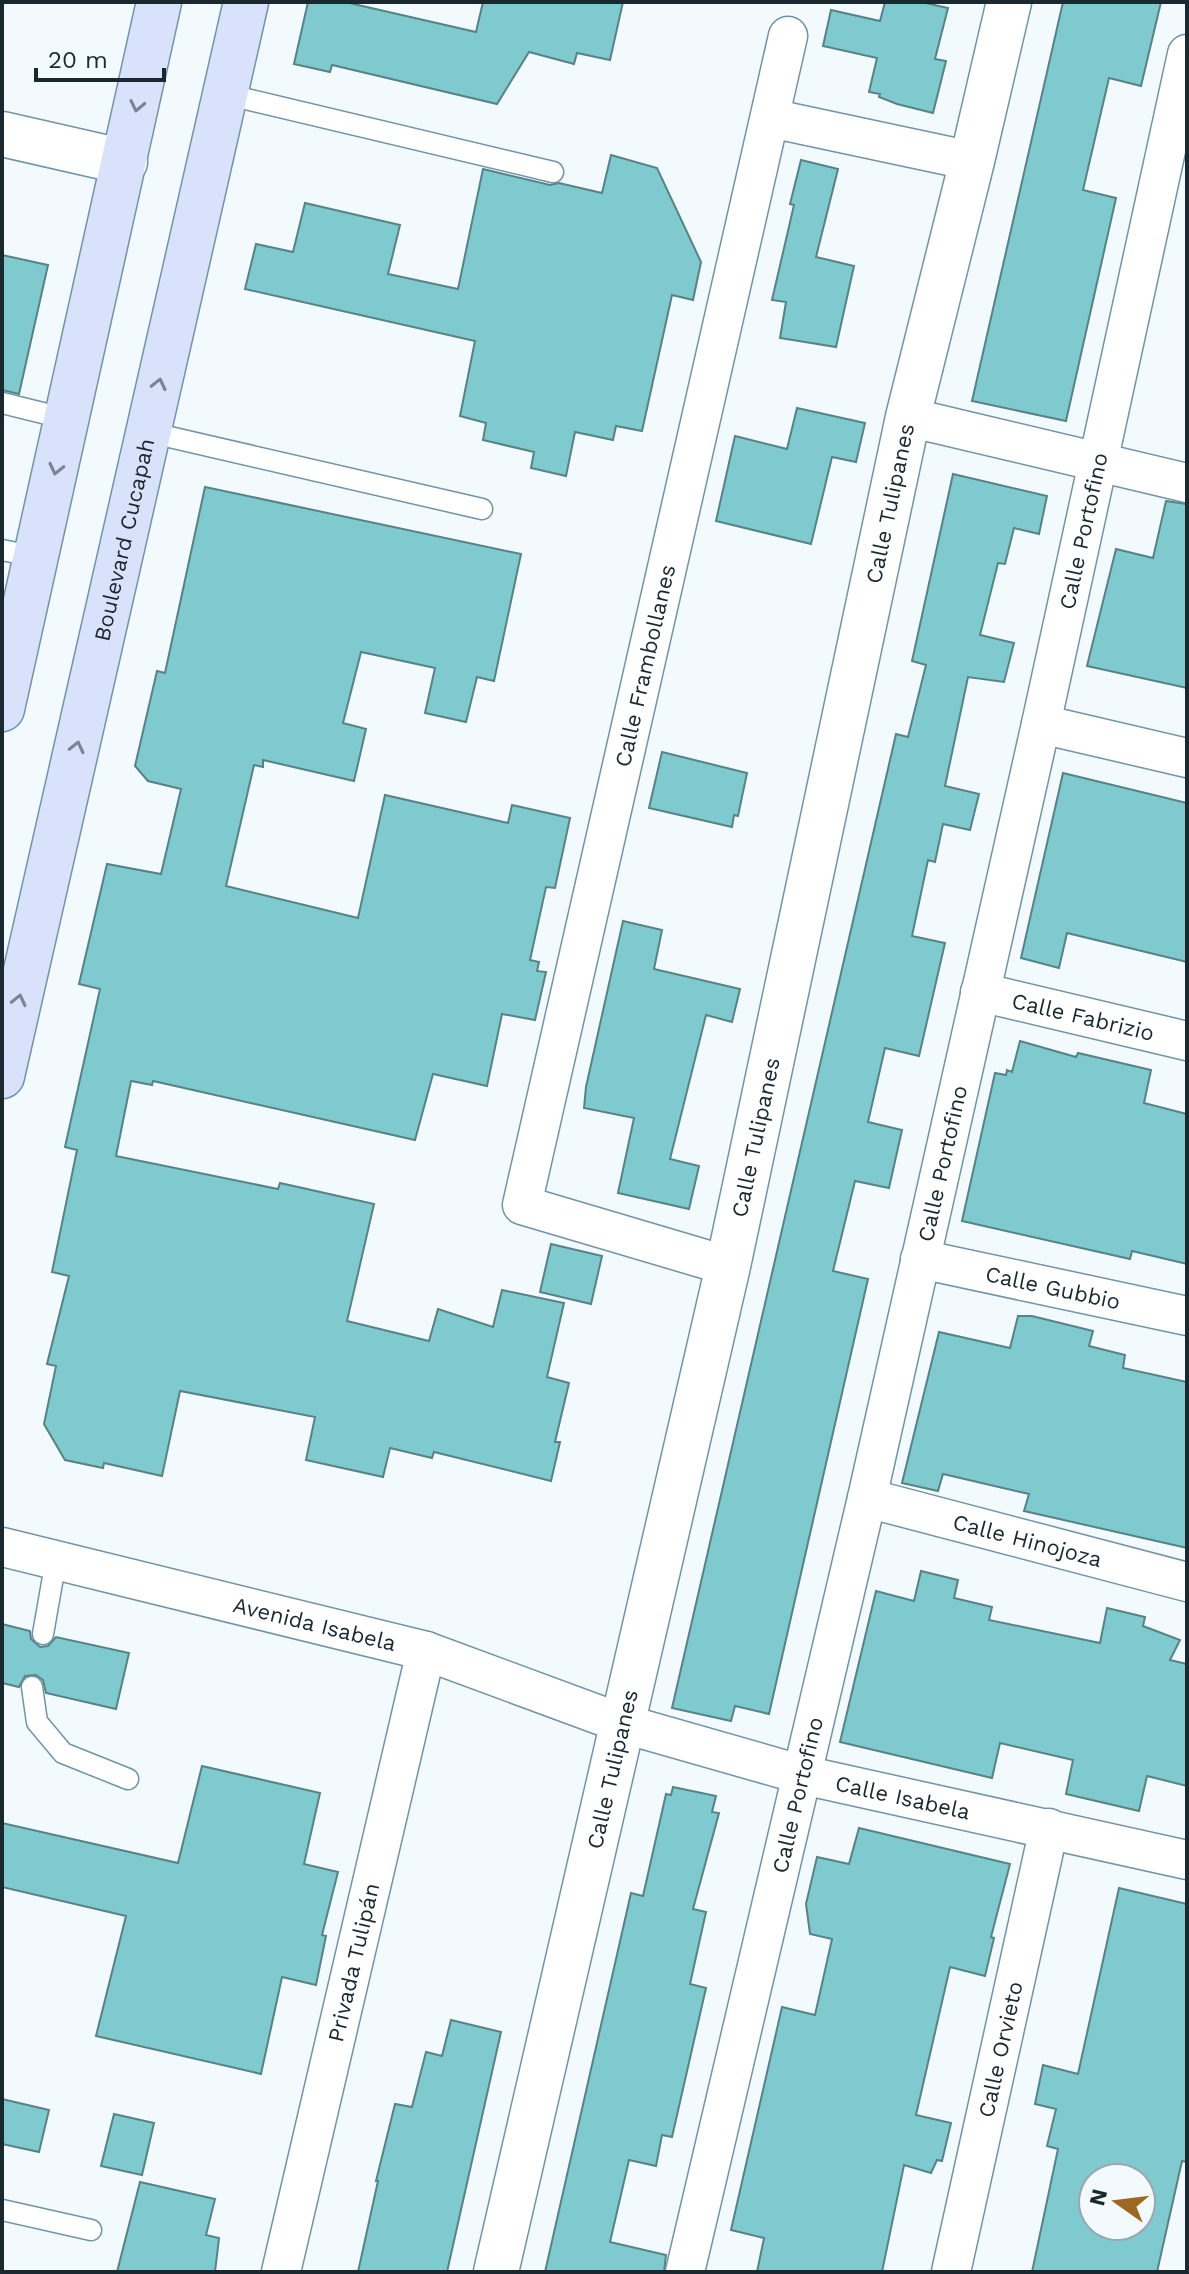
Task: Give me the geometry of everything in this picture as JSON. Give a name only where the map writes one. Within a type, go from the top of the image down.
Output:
[{"type":"main road","points":[[4,692],[19,553],[67,419],[159,2]]},
{"type":"main road","name":"Boulevard Cucapah","points":[[2,1076],[246,2]]},
{"type":"street","name":"Calle Tulipanes","points":[[496,2272],[728,1266],[908,417],[1009,2]]},
{"type":"street","points":[[788,36],[770,118],[972,161]]},
{"type":"street","name":"Calle Portofino","points":[[685,2272],[867,1498],[1041,724],[1187,54]]},
{"type":"street","name":"Calle Frambollanes","points":[[728,1266],[522,1205],[770,118]]},
{"type":"street","points":[[2,134],[125,162]]},
{"type":"street","points":[[908,417],[1187,483]]},
{"type":"street","points":[[1041,724],[1187,758]]},
{"type":"street","name":"Calle Fabrizio","points":[[980,992],[1187,1041]]},
{"type":"street","name":"Calle Gubbio","points":[[920,1259],[1187,1316]]},
{"type":"street","name":"Calle Hinojoza","points":[[867,1498],[1187,1582]]},
{"type":"street","name":"Avenida Isabela","points":[[2,1547],[426,1651],[621,1723]]},
{"type":"street","name":"Privada Tulipán","points":[[281,2272],[426,1651]]},
{"type":"street","name":"Calle Isabela","points":[[621,1723],[803,1775],[1187,1860]]},
{"type":"street","name":"Calle Orvieto","points":[[951,2272],[1049,1828]]},
{"type":"lane","points":[[225,94],[553,172]]},
{"type":"lane","points":[[2,403],[67,419]]},
{"type":"lane","points":[[148,432],[482,509]]},
{"type":"lane","points":[[43,1634],[56,1560]]},
{"type":"lane","points":[[32,1687],[37,1722],[63,1753],[128,1779]]},
{"type":"lane","points":[[2,2210],[91,2230]]},
{"type":"building","points":[[308,2],[345,2],[476,32],[483,2],[623,2],[610,60],[577,53],[574,64],[529,52],[497,104],[332,65],[330,72],[294,64]]},
{"type":"building","points":[[885,2],[921,2],[948,8],[935,59],[946,61],[933,113],[897,104],[879,97],[880,94],[869,92],[877,58],[823,46],[831,10],[880,21]]},
{"type":"building","points":[[1063,2],[1161,2],[1141,86],[1109,78],[1083,190],[1116,198],[1066,421],[972,401]]},
{"type":"building","points":[[611,155],[657,168],[701,262],[693,300],[672,295],[642,431],[616,426],[613,440],[575,432],[566,476],[531,468],[534,452],[483,440],[486,423],[460,416],[475,341],[245,289],[256,244],[293,252],[305,203],[400,225],[388,274],[458,289],[483,169],[550,185],[559,183],[602,193]]},
{"type":"building","points":[[801,160],[838,169],[816,257],[854,266],[836,347],[780,338],[786,302],[772,300]]},
{"type":"building","points":[[2,255],[48,265],[19,394],[2,390]]},
{"type":"building","points":[[797,408],[865,423],[856,462],[832,457],[811,544],[716,521],[735,436],[787,449]]},
{"type":"building","points":[[953,474],[1047,496],[1039,534],[1014,528],[1005,564],[998,563],[980,635],[1014,643],[1004,682],[968,677],[945,786],[979,794],[970,830],[943,824],[935,862],[928,860],[912,936],[945,943],[919,1056],[885,1048],[868,1122],[902,1130],[889,1188],[855,1181],[833,1271],[868,1279],[769,1714],[735,1706],[731,1721],[672,1708],[896,734],[908,737],[926,665],[912,661]]},
{"type":"building","points":[[205,487],[521,554],[494,681],[477,677],[466,722],[425,713],[435,668],[361,652],[343,723],[366,729],[354,781],[263,760],[263,767],[254,765],[226,886],[358,918],[385,795],[508,823],[512,805],[570,818],[555,888],[546,887],[530,960],[539,962],[537,971],[546,972],[535,1020],[502,1014],[487,1086],[433,1074],[415,1140],[153,1081],[152,1085],[131,1081],[116,1156],[278,1189],[280,1183],[374,1204],[347,1321],[429,1341],[438,1309],[493,1327],[502,1290],[564,1303],[547,1377],[569,1383],[555,1442],[560,1442],[551,1481],[434,1452],[432,1458],[390,1448],[383,1477],[306,1460],[315,1417],[180,1391],[162,1476],[104,1463],[103,1468],[65,1460],[44,1424],[56,1366],[47,1364],[69,1276],[52,1272],[77,1150],[65,1147],[100,989],[79,984],[107,864],[161,874],[181,789],[148,781],[135,766],[157,671],[165,673]]},
{"type":"building","points":[[1166,501],[1187,504],[1187,688],[1087,666],[1116,549],[1153,558]]},
{"type":"building","points":[[662,752],[747,773],[738,816],[734,815],[732,827],[649,808]]},
{"type":"building","points":[[1063,773],[1187,803],[1187,962],[1067,933],[1059,968],[1021,958]]},
{"type":"building","points":[[623,921],[662,930],[654,969],[740,989],[732,1022],[706,1015],[670,1159],[699,1166],[689,1209],[618,1193],[634,1118],[584,1108]]},
{"type":"building","points":[[1020,1041],[1076,1057],[1078,1053],[1151,1070],[1144,1103],[1187,1114],[1187,1264],[1132,1251],[1130,1259],[962,1221],[995,1073],[1006,1075],[1007,1070],[1012,1072]]},
{"type":"building","points":[[551,1244],[602,1256],[591,1304],[540,1292]]},
{"type":"building","points":[[1018,1316],[1032,1316],[1093,1331],[1089,1346],[1125,1355],[1123,1368],[1187,1382],[1187,1548],[1024,1511],[1029,1494],[943,1474],[938,1491],[902,1483],[939,1332],[1010,1348]]},
{"type":"building","points":[[921,1571],[958,1580],[954,1598],[992,1607],[989,1620],[1100,1643],[1107,1608],[1145,1617],[1143,1626],[1180,1640],[1170,1660],[1187,1664],[1187,1786],[1147,1776],[1139,1811],[1066,1794],[1073,1760],[1000,1743],[992,1778],[840,1742],[876,1591],[914,1601]]},
{"type":"building","points":[[2,1624],[30,1631],[31,1639],[40,1647],[48,1646],[56,1637],[129,1653],[116,1709],[46,1693],[43,1680],[36,1675],[25,1676],[19,1687],[2,1683]]},
{"type":"building","points":[[202,1766],[320,1793],[304,1864],[338,1872],[322,1935],[326,1936],[316,1985],[282,1977],[261,2074],[96,2036],[126,1916],[2,1887],[2,1823],[178,1863]]},
{"type":"building","points":[[673,1787],[716,1796],[712,1812],[719,1813],[693,1909],[706,1912],[690,1984],[706,1988],[672,2137],[662,2135],[656,2166],[629,2160],[610,2242],[666,2255],[664,2272],[545,2272],[631,1893],[643,1896],[666,1794],[671,1795]]},
{"type":"building","points":[[859,1828],[1010,1864],[991,1937],[994,1938],[985,1976],[950,1967],[916,2115],[951,2123],[942,2161],[937,2160],[931,2173],[904,2165],[882,2272],[757,2272],[764,2238],[731,2230],[782,2007],[815,2015],[832,1939],[810,1934],[806,1904],[817,1857],[849,1864]]},
{"type":"building","points":[[1119,1888],[1187,1904],[1187,2162],[1182,2161],[1157,2272],[1032,2272],[1058,2149],[1047,2146],[1056,2109],[1035,2104],[1043,2065],[1078,2074]]},
{"type":"building","points":[[451,2020],[501,2032],[447,2272],[358,2272],[395,2104],[412,2107],[426,2052],[442,2056]]},
{"type":"building","points":[[2,2099],[49,2110],[39,2152],[2,2144]]},
{"type":"building","points":[[114,2114],[154,2123],[142,2175],[101,2166]]},
{"type":"building","points":[[140,2182],[215,2199],[206,2235],[219,2238],[215,2272],[117,2272]]}]
